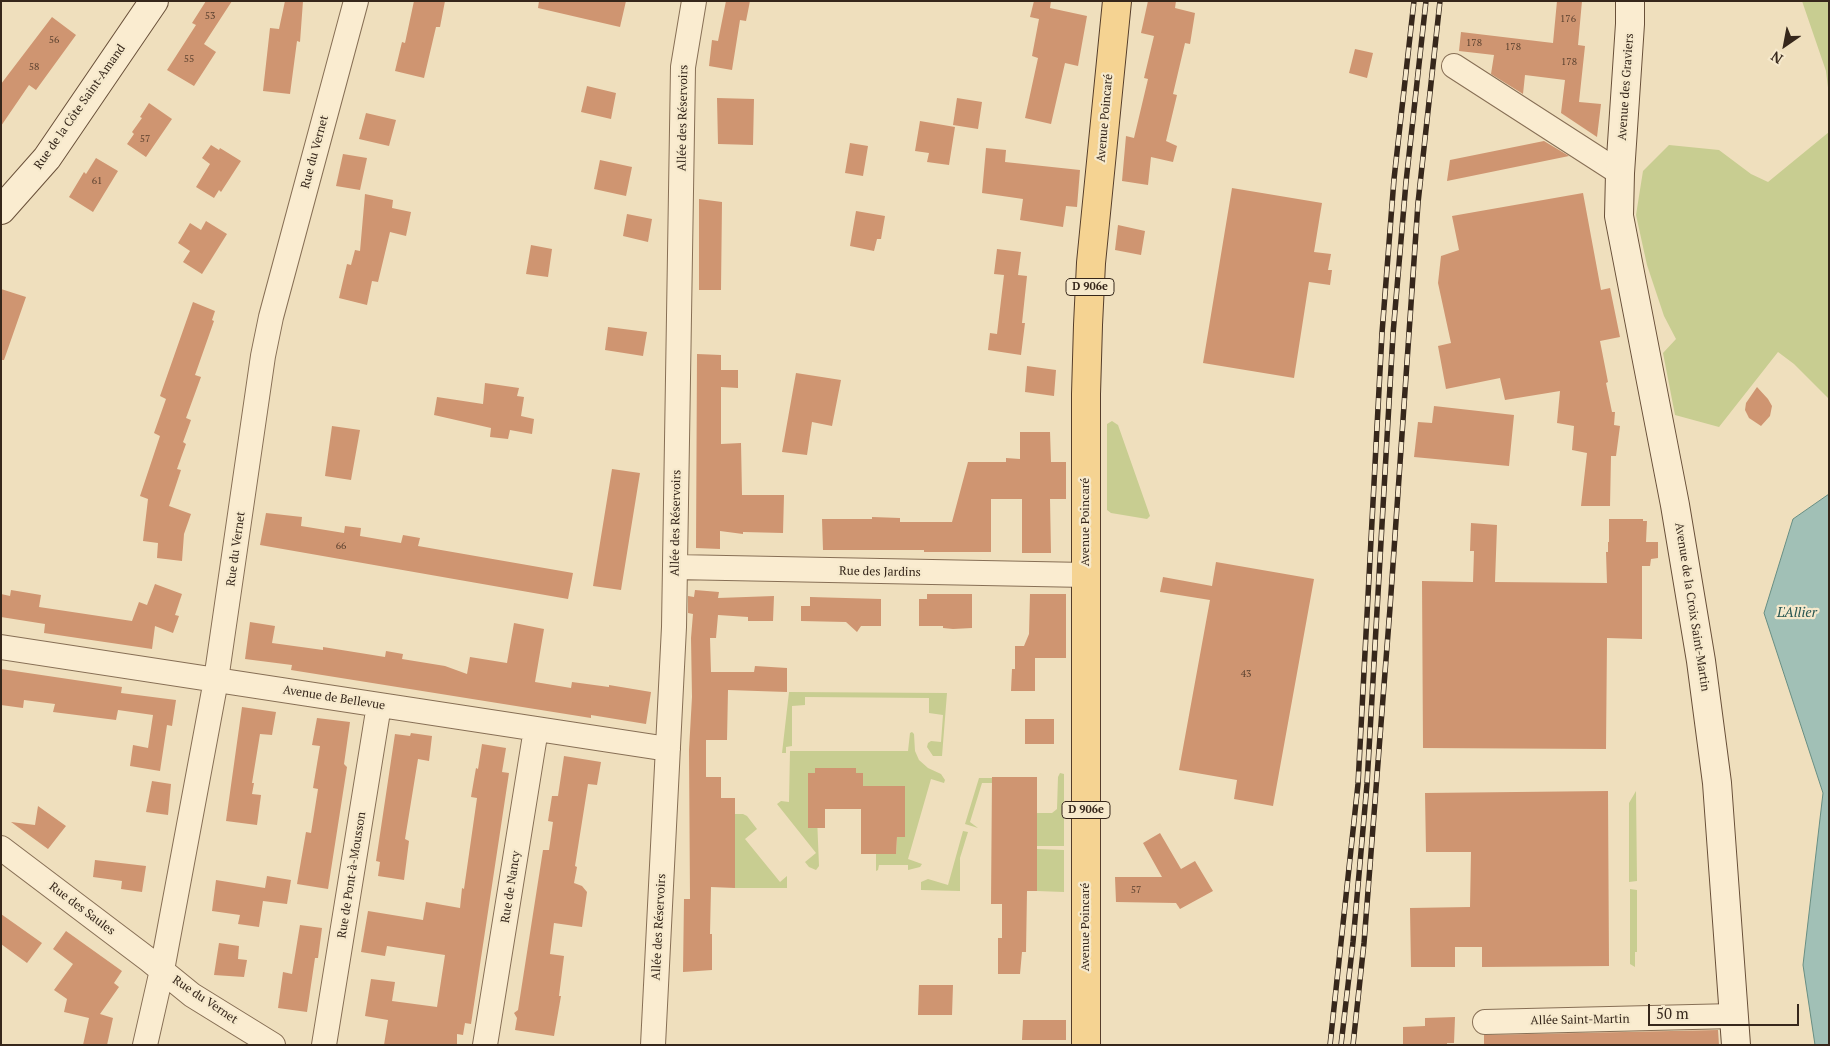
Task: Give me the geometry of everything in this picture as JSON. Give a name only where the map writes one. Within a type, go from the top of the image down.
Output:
[{"type":"main road","name":"Avenue Poincaré","points":[[1086,1045],[1086,394],[1088,316],[1091,263],[1117,1]]},
{"type":"street","name":"Rue de la Côte Saint-Amand","points":[[1,210],[47,158],[154,1]]},
{"type":"street","name":"Rue du Vernet","points":[[273,1045],[192,995],[162,970],[216,680],[263,356],[271,317],[356,1]]},
{"type":"street","name":"Allée des Réservoirs","points":[[654,1045],[675,567],[683,67],[694,1]]},
{"type":"street","name":"Avenue des Graviers","points":[[1620,173],[1630,1]]},
{"type":"street","points":[[1454,66],[1620,173]]},
{"type":"street","name":"Avenue de la Croix Saint-Martin","points":[[1620,173],[1619,216],[1676,505],[1701,661],[1717,783],[1736,1045]]},
{"type":"street","name":"Rue des Jardins","points":[[675,567],[1086,575]]},
{"type":"street","name":"Avenue de Bellevue","points":[[1,647],[668,749]]},
{"type":"street","name":"Rue de Pont-à-Mousson","points":[[324,1045],[379,705]]},
{"type":"street","name":"Rue de Nancy","points":[[485,1045],[536,729]]},
{"type":"street","name":"Rue des Saules","points":[[1,848],[162,970]]},
{"type":"street","points":[[145,1045],[162,970]]},
{"type":"street","name":"Allée Saint-Martin","points":[[1485,1022],[1734,1016]]},
{"type":"green space","points":[[1802,1],[1829,1],[1829,96],[1826,71]]},
{"type":"green space","points":[[1829,132],[1829,399],[1794,364],[1778,352],[1719,427],[1675,415],[1663,353],[1676,339],[1664,316],[1647,265],[1636,215],[1643,171],[1669,145],[1719,150],[1751,174],[1768,182]]},
{"type":"green space","points":[[1112,421],[1118,425],[1150,516],[1147,519],[1111,513],[1107,510],[1107,424]]},
{"type":"green space","points":[[789,692],[947,693],[942,756],[933,756],[927,747],[931,741],[941,742],[943,715],[929,713],[929,698],[805,697],[805,705],[792,706],[792,746],[786,747],[786,753],[782,753]]},
{"type":"green space","points":[[910,733],[914,734],[915,751],[919,760],[928,768],[941,774],[945,780],[944,783],[931,779],[908,859],[922,864],[920,867],[908,870],[908,865],[879,865],[876,871],[876,854],[896,854],[897,837],[905,837],[904,786],[863,786],[863,773],[856,773],[855,768],[815,768],[819,866],[816,870],[809,867],[805,862],[816,853],[777,804],[781,801],[789,802],[790,751],[908,751]]},
{"type":"green space","points":[[1060,773],[1064,774],[1064,846],[1037,846],[1037,813],[1052,813],[1057,809],[1058,777]]},
{"type":"green space","points":[[979,778],[992,778],[992,783],[982,783],[970,822],[978,828],[965,824]]},
{"type":"green space","points":[[1636,791],[1637,881],[1629,882],[1629,803]]},
{"type":"green space","points":[[735,814],[747,816],[757,829],[745,839],[780,882],[787,876],[787,888],[735,888]]},
{"type":"green space","points":[[963,831],[968,832],[960,858],[960,891],[921,890],[921,882],[928,879],[948,885]]},
{"type":"green space","points":[[1037,849],[1064,850],[1064,892],[1037,891]]},
{"type":"green space","points":[[1630,889],[1637,890],[1637,952],[1635,952],[1635,967],[1630,964]]},
{"type":"water","name":"L'Allier","points":[[1829,494],[1829,1045],[1815,1045],[1803,965],[1823,793],[1764,613],[1793,519]]},
{"type":"building","points":[[206,1],[232,1],[204,44],[216,52],[194,86],[167,70],[196,25],[192,23]]},
{"type":"building","points":[[285,1],[303,1],[300,42],[297,41],[290,94],[263,91],[270,28],[279,29]]},
{"type":"building","points":[[414,1],[445,1],[440,27],[436,27],[424,78],[395,71],[402,42],[405,43]]},
{"type":"building","points":[[539,1],[626,1],[620,27],[538,8]]},
{"type":"building","points":[[726,1],[750,1],[746,21],[740,20],[732,70],[709,66],[712,40],[718,41]]},
{"type":"building","points":[[1034,1],[1051,1],[1050,8],[1087,16],[1078,66],[1065,63],[1051,124],[1025,118],[1038,58],[1032,56],[1039,19],[1030,17]]},
{"type":"building","points":[[1148,1],[1176,1],[1175,8],[1195,13],[1190,44],[1185,43],[1173,94],[1177,95],[1166,141],[1177,146],[1173,162],[1151,157],[1148,185],[1122,181],[1126,136],[1134,138],[1148,79],[1144,78],[1154,36],[1141,33]]},
{"type":"building","points":[[1557,1],[1582,1],[1578,45],[1585,46],[1579,102],[1601,104],[1597,137],[1561,113],[1565,80],[1525,75],[1523,94],[1491,74],[1494,55],[1459,51],[1461,32],[1553,43]]},
{"type":"building","points":[[52,17],[76,35],[36,90],[29,85],[1,126],[1,84]]},
{"type":"building","points":[[1355,49],[1373,53],[1367,78],[1349,73]]},
{"type":"building","points":[[587,86],[616,93],[611,119],[581,112]]},
{"type":"building","points":[[717,98],[754,99],[753,145],[718,144]]},
{"type":"building","points":[[957,98],[982,102],[978,129],[953,125]]},
{"type":"building","points":[[149,103],[172,119],[146,157],[127,144]]},
{"type":"building","points":[[366,113],[396,120],[389,146],[359,139]]},
{"type":"building","points":[[920,121],[955,127],[949,165],[927,162],[929,153],[915,151]]},
{"type":"building","points":[[1544,141],[1569,156],[1447,181],[1450,160]]},
{"type":"building","points":[[850,143],[868,146],[863,176],[845,173]]},
{"type":"building","points":[[211,145],[219,150],[220,148],[241,161],[221,192],[219,190],[214,198],[196,187],[210,164],[202,158]]},
{"type":"building","points":[[986,148],[1006,150],[1005,162],[1080,170],[1077,207],[1066,206],[1063,227],[1020,220],[1023,199],[982,193]]},
{"type":"building","points":[[343,154],[367,158],[360,190],[336,186]]},
{"type":"building","points":[[96,158],[118,171],[93,212],[69,197],[84,172],[86,174]]},
{"type":"building","points":[[600,160],[632,167],[626,196],[594,189]]},
{"type":"building","points":[[1232,188],[1322,203],[1314,252],[1331,254],[1328,270],[1332,270],[1330,285],[1309,282],[1294,378],[1203,363]]},
{"type":"building","points":[[1583,193],[1601,290],[1610,288],[1620,337],[1600,341],[1612,412],[1615,412],[1614,425],[1620,426],[1616,456],[1611,456],[1610,506],[1581,506],[1587,453],[1572,450],[1574,426],[1557,423],[1560,391],[1505,400],[1500,378],[1446,389],[1438,346],[1451,343],[1438,283],[1441,256],[1459,250],[1452,216]]},
{"type":"building","points":[[365,194],[393,200],[392,208],[411,212],[406,236],[390,232],[378,282],[372,281],[367,305],[339,298],[347,264],[351,265],[355,250],[360,251]]},
{"type":"building","points":[[699,199],[722,202],[721,290],[699,290]]},
{"type":"building","points":[[856,211],[885,216],[881,239],[877,239],[874,251],[850,246]]},
{"type":"building","points":[[627,214],[652,219],[648,242],[623,236]]},
{"type":"building","points":[[206,221],[227,234],[202,274],[183,262],[190,251],[178,243],[190,223],[201,230]]},
{"type":"building","points":[[1118,225],[1145,231],[1141,255],[1115,250]]},
{"type":"building","points":[[531,245],[552,249],[548,277],[526,274]]},
{"type":"building","points":[[997,249],[1021,252],[1018,275],[1027,276],[1022,323],[1025,323],[1021,355],[988,350],[990,333],[997,334],[1004,275],[994,274]]},
{"type":"building","points":[[1,289],[26,297],[4,360],[1,360]]},
{"type":"building","points":[[193,302],[215,311],[212,320],[214,321],[195,375],[201,377],[186,418],[191,420],[183,442],[186,444],[177,469],[181,470],[169,506],[191,514],[184,534],[182,561],[157,558],[158,543],[143,541],[148,499],[140,496],[160,436],[154,433],[166,399],[160,396]]},
{"type":"building","points":[[608,327],[647,332],[643,356],[605,350]]},
{"type":"building","points":[[697,354],[721,355],[721,370],[738,370],[738,388],[721,387],[721,444],[741,443],[742,495],[784,495],[783,533],[743,532],[743,534],[720,531],[720,549],[696,548]]},
{"type":"building","points":[[1027,366],[1056,370],[1054,396],[1025,392]]},
{"type":"building","points":[[796,373],[841,380],[832,426],[812,422],[807,455],[782,452]]},
{"type":"building","points":[[485,383],[519,388],[517,396],[524,397],[521,416],[534,419],[532,434],[510,430],[508,439],[490,437],[491,428],[434,415],[437,397],[483,404]]},
{"type":"building","points":[[1757,387],[1772,406],[1770,416],[1761,426],[1749,418],[1745,410],[1746,403]]},
{"type":"building","points":[[1434,406],[1514,415],[1509,466],[1414,457],[1418,422],[1432,423]]},
{"type":"building","points":[[332,426],[360,430],[351,480],[325,476]]},
{"type":"building","points":[[1020,432],[1050,432],[1051,462],[1066,462],[1066,499],[1050,499],[1051,553],[1022,553],[1022,499],[991,499],[991,552],[823,550],[822,519],[872,519],[872,517],[900,518],[900,522],[952,522],[968,462],[1006,462],[1006,458],[1020,459]]},
{"type":"building","points":[[612,469],[640,473],[621,590],[593,586]]},
{"type":"building","points":[[266,513],[302,517],[301,526],[344,533],[345,526],[361,528],[360,536],[401,543],[403,535],[420,538],[418,546],[573,573],[568,599],[260,545]]},
{"type":"building","points":[[1609,519],[1643,519],[1643,521],[1647,521],[1646,542],[1658,542],[1658,558],[1651,559],[1650,566],[1642,566],[1642,639],[1607,638],[1606,749],[1423,748],[1422,581],[1473,582],[1474,551],[1470,551],[1471,523],[1497,525],[1495,582],[1607,583],[1606,552],[1608,552],[1609,542]]},
{"type":"building","points":[[1216,562],[1314,579],[1273,806],[1234,799],[1237,780],[1179,770],[1210,600],[1160,592],[1163,577],[1212,586]]},
{"type":"building","points":[[155,584],[182,594],[175,615],[179,616],[173,633],[155,626],[152,649],[44,633],[45,624],[1,617],[1,594],[10,596],[11,590],[41,595],[39,607],[132,621],[139,602],[147,605]]},
{"type":"building","points":[[695,590],[719,592],[718,598],[774,596],[773,621],[748,621],[748,617],[718,615],[716,638],[710,638],[711,672],[754,672],[755,666],[787,668],[787,692],[728,690],[727,740],[706,740],[706,777],[721,777],[721,798],[735,798],[735,888],[711,887],[710,934],[712,934],[712,970],[683,972],[684,899],[690,899],[689,750],[693,614],[688,613],[688,596],[694,597]]},
{"type":"building","points":[[927,594],[972,594],[972,628],[953,629],[943,628],[943,626],[919,626],[919,599],[927,599]]},
{"type":"building","points":[[1030,594],[1066,594],[1066,658],[1035,658],[1035,691],[1011,691],[1012,669],[1015,669],[1015,646],[1024,646],[1029,634]]},
{"type":"building","points":[[810,597],[881,599],[881,626],[861,626],[857,632],[846,622],[801,621],[801,606],[810,606]]},
{"type":"building","points":[[250,622],[275,626],[272,643],[323,650],[323,647],[385,657],[386,651],[403,654],[402,659],[445,666],[467,674],[470,657],[507,663],[514,623],[544,629],[535,682],[571,688],[572,682],[609,687],[609,685],[651,692],[646,724],[591,715],[591,718],[291,670],[292,665],[245,659]]},
{"type":"building","points":[[1,669],[122,687],[121,693],[176,700],[172,726],[167,725],[160,771],[130,766],[133,745],[148,748],[153,715],[118,710],[116,720],[53,712],[55,704],[24,700],[23,708],[1,705]]},
{"type":"building","points":[[242,707],[276,712],[272,735],[260,734],[252,783],[254,783],[252,794],[261,795],[257,825],[226,821]]},
{"type":"building","points":[[317,718],[350,722],[344,764],[347,767],[328,889],[297,884],[306,832],[311,833],[318,789],[313,788],[320,746],[312,745]]},
{"type":"building","points":[[1025,719],[1054,719],[1054,744],[1025,744]]},
{"type":"building","points":[[411,733],[432,736],[429,761],[418,759],[405,839],[409,841],[404,880],[378,876],[380,862],[376,861],[395,734],[410,736]]},
{"type":"building","points":[[482,744],[506,748],[502,772],[509,773],[471,1024],[465,1023],[463,1035],[457,1034],[457,1045],[384,1045],[388,1020],[365,1016],[371,979],[395,982],[392,1001],[437,1007],[445,955],[387,946],[385,956],[361,952],[368,911],[423,920],[426,902],[460,908],[477,798],[471,797]]},
{"type":"building","points":[[564,756],[601,762],[597,785],[588,784],[575,866],[577,867],[574,883],[582,886],[587,892],[582,927],[554,923],[550,954],[564,956],[559,996],[561,996],[554,1036],[515,1030],[517,1018],[514,1013],[518,1010],[543,850],[549,850],[553,822],[548,821],[552,796],[558,796]]},
{"type":"building","points":[[815,768],[856,768],[856,773],[863,773],[863,786],[905,786],[905,837],[897,837],[896,854],[861,854],[861,809],[825,809],[825,828],[808,828],[808,773],[815,773]]},
{"type":"building","points":[[992,777],[1037,777],[1037,891],[1027,891],[1026,952],[1022,952],[1020,974],[998,974],[998,938],[1002,938],[1002,904],[991,904]]},
{"type":"building","points":[[152,781],[171,784],[168,815],[146,812]]},
{"type":"building","points":[[1608,791],[1609,966],[1482,967],[1482,947],[1455,947],[1455,967],[1411,967],[1410,908],[1470,907],[1471,852],[1426,852],[1425,793]]},
{"type":"building","points":[[38,806],[66,826],[48,849],[11,822],[35,825]]},
{"type":"building","points":[[1160,833],[1181,869],[1195,861],[1213,891],[1180,909],[1176,903],[1116,902],[1115,877],[1162,877],[1143,843]]},
{"type":"building","points":[[95,860],[146,866],[142,892],[121,889],[122,881],[93,877]]},
{"type":"building","points":[[267,876],[291,880],[287,904],[263,901],[259,927],[238,924],[240,915],[212,911],[216,880],[265,888]]},
{"type":"building","points":[[1,914],[42,943],[27,963],[1,944]]},
{"type":"building","points":[[300,925],[322,928],[318,958],[315,958],[307,1012],[278,1008],[283,972],[292,974]]},
{"type":"building","points":[[66,931],[122,971],[114,983],[119,987],[100,1014],[113,1018],[107,1045],[83,1045],[89,1018],[64,1012],[67,999],[54,990],[73,964],[53,949]]},
{"type":"building","points":[[219,943],[239,946],[238,959],[247,960],[244,977],[214,975]]},
{"type":"building","points":[[919,985],[953,985],[952,1015],[918,1015]]},
{"type":"building","points":[[1455,1017],[1454,1043],[1447,1043],[1447,1045],[1403,1045],[1403,1027],[1425,1026],[1425,1018]]},
{"type":"building","points":[[1023,1020],[1066,1020],[1066,1040],[1022,1040]]},
{"type":"building","points":[[1718,1030],[1719,1045],[1484,1045],[1484,1035]]},
{"type":"railway","points":[[1330,1045],[1358,784],[1382,333],[1394,179],[1414,1]]},
{"type":"railway","points":[[1341,1045],[1353,942],[1367,784],[1393,334],[1406,182],[1426,1]]},
{"type":"railway","points":[[1353,1045],[1364,943],[1390,608],[1418,203],[1440,1]]}]
